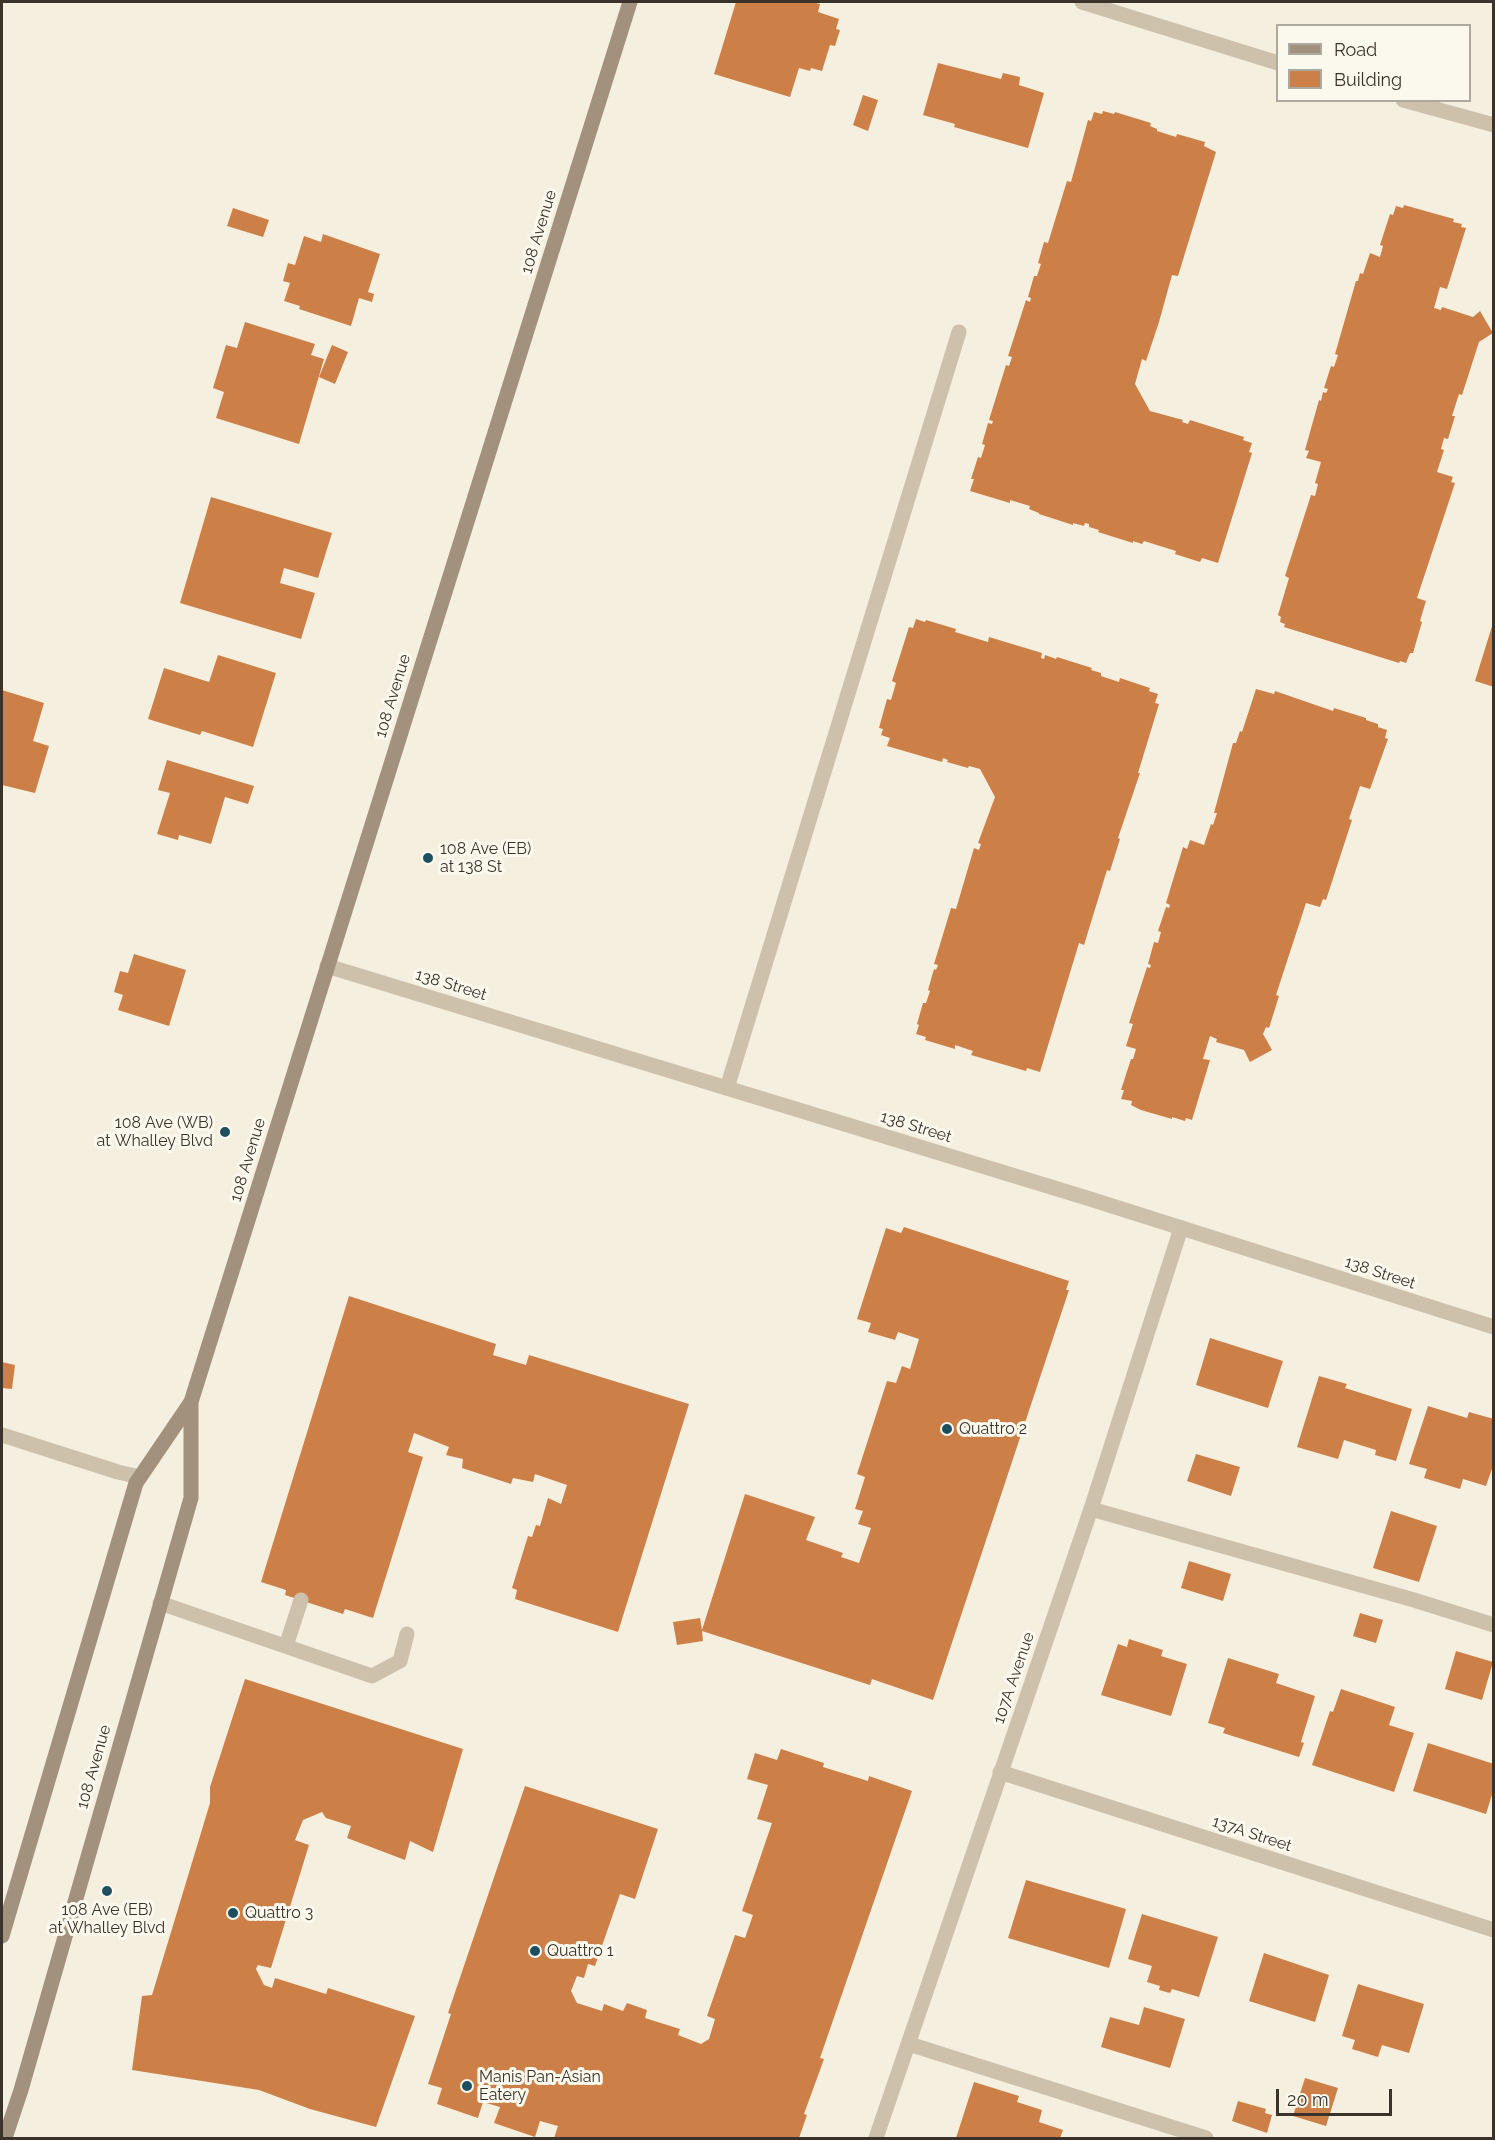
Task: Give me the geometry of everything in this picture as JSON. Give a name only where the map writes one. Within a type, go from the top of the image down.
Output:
[{"type":"main road","name":"108 Avenue","points":[[2,1936],[133,1494],[140,1477],[191,1402],[630,2]]},
{"type":"main road","name":"108 Avenue","points":[[5,2139],[191,1498],[191,1402]]},
{"type":"street","points":[[1082,2],[1276,62]]},
{"type":"street","points":[[1410,102],[1494,125]]},
{"type":"street","points":[[728,1088],[959,332]]},
{"type":"street","name":"138 Street","points":[[327,966],[1181,1228],[1494,1328]]},
{"type":"street","name":"107A Avenue","points":[[876,2139],[1091,1509],[1181,1228]]},
{"type":"street","points":[[2,1435],[140,1477]]},
{"type":"street","points":[[1091,1509],[1414,1600],[1494,1625]]},
{"type":"street","points":[[286,1646],[301,1600]]},
{"type":"street","points":[[160,1603],[372,1676],[400,1661],[407,1634]]},
{"type":"street","name":"137A Street","points":[[1000,1772],[1494,1930]]},
{"type":"street","points":[[909,2044],[1206,2139]]},
{"type":"building","points":[[736,2],[812,2],[820,4],[818,12],[839,19],[836,29],[840,30],[835,46],[830,45],[822,71],[799,68],[790,97],[714,74]]},
{"type":"building","points":[[938,63],[1001,79],[1003,73],[1020,77],[1019,85],[1044,93],[1028,148],[954,127],[955,124],[923,115]]},
{"type":"building","points":[[863,95],[878,100],[868,131],[853,125]]},
{"type":"building","points":[[1103,111],[1114,114],[1115,112],[1151,123],[1150,126],[1157,131],[1176,137],[1177,134],[1205,142],[1204,146],[1216,152],[1178,276],[1172,275],[1146,361],[1142,359],[1135,384],[1150,411],[1183,420],[1182,422],[1188,424],[1190,420],[1244,437],[1243,440],[1252,443],[1249,452],[1252,453],[1218,563],[1202,558],[1200,562],[1175,554],[1176,551],[1144,541],[1142,544],[1133,541],[1133,543],[1098,532],[1099,530],[1089,527],[1089,524],[1085,523],[1084,526],[1073,523],[1073,525],[1039,514],[1029,509],[1030,506],[1010,500],[1010,503],[970,491],[978,457],[981,458],[985,445],[982,444],[988,423],[992,424],[993,421],[989,420],[1006,365],[1009,366],[1012,357],[1008,356],[1026,300],[1030,302],[1031,298],[1028,297],[1034,276],[1037,276],[1041,264],[1038,263],[1044,242],[1048,243],[1067,181],[1071,182],[1088,120],[1091,121],[1094,112],[1102,114]]},
{"type":"building","points":[[1404,205],[1454,219],[1453,222],[1462,224],[1461,227],[1466,228],[1447,289],[1440,287],[1434,308],[1441,310],[1442,307],[1473,317],[1480,311],[1493,333],[1479,342],[1462,395],[1459,394],[1448,439],[1444,438],[1441,449],[1444,450],[1437,472],[1453,477],[1451,482],[1455,483],[1417,598],[1426,601],[1413,653],[1410,653],[1406,663],[1400,661],[1399,663],[1284,627],[1285,624],[1280,622],[1281,617],[1278,615],[1289,578],[1285,576],[1311,495],[1315,496],[1318,484],[1315,483],[1321,462],[1306,458],[1309,451],[1305,450],[1319,400],[1321,401],[1323,392],[1326,393],[1328,389],[1324,388],[1331,366],[1334,367],[1338,355],[1335,354],[1356,281],[1360,273],[1363,274],[1370,253],[1380,257],[1383,246],[1380,245],[1390,214],[1393,215],[1396,206],[1403,208]]},
{"type":"building","points":[[233,208],[269,220],[263,237],[227,226]]},
{"type":"building","points":[[323,234],[380,254],[368,292],[374,294],[372,302],[359,298],[351,326],[299,309],[300,306],[284,301],[290,283],[283,281],[288,263],[295,265],[304,236],[321,242]]},
{"type":"building","points":[[245,322],[315,344],[311,355],[324,359],[299,444],[216,418],[224,392],[213,388],[226,345],[237,348]]},
{"type":"building","points":[[332,345],[348,352],[335,384],[319,377]]},
{"type":"building","points":[[211,497],[332,533],[318,578],[284,568],[280,583],[315,593],[301,639],[180,603]]},
{"type":"building","points":[[916,619],[956,629],[955,632],[988,642],[989,637],[1042,653],[1041,658],[1044,659],[1045,655],[1056,659],[1057,657],[1092,668],[1091,670],[1101,673],[1101,676],[1119,682],[1120,678],[1150,688],[1149,691],[1158,694],[1155,703],[1159,704],[1138,773],[1140,773],[1118,838],[1120,839],[1110,871],[1107,870],[1084,945],[1079,943],[1040,1072],[1027,1068],[1026,1071],[971,1055],[973,1051],[955,1045],[955,1049],[925,1040],[926,1037],[916,1034],[923,1003],[926,1003],[934,969],[936,970],[938,965],[934,964],[951,908],[956,909],[974,848],[979,850],[981,844],[978,843],[995,797],[980,769],[947,762],[948,760],[943,758],[942,762],[887,746],[890,738],[881,735],[883,729],[879,728],[887,699],[891,700],[896,683],[892,681],[909,627],[913,628]]},
{"type":"building","points":[[1494,623],[1494,687],[1475,681]]},
{"type":"building","points":[[218,655],[276,673],[253,747],[202,731],[200,735],[148,719],[164,668],[209,682]]},
{"type":"building","points":[[1256,689],[1274,694],[1275,691],[1333,711],[1334,708],[1366,718],[1378,724],[1378,727],[1387,730],[1385,738],[1388,739],[1370,789],[1360,786],[1349,819],[1352,820],[1326,900],[1323,899],[1320,907],[1306,903],[1276,995],[1279,996],[1269,1028],[1266,1027],[1263,1034],[1272,1050],[1250,1062],[1244,1050],[1216,1042],[1217,1039],[1210,1036],[1203,1059],[1210,1060],[1192,1120],[1186,1118],[1185,1121],[1172,1117],[1172,1119],[1141,1110],[1131,1105],[1132,1101],[1121,1099],[1124,1090],[1121,1090],[1136,1049],[1126,1046],[1133,1024],[1129,1023],[1147,967],[1150,968],[1151,965],[1148,964],[1154,942],[1158,943],[1161,932],[1158,931],[1166,907],[1169,908],[1170,905],[1166,903],[1183,847],[1187,849],[1190,840],[1204,845],[1217,813],[1214,813],[1233,743],[1236,743],[1240,731],[1242,732]]},
{"type":"building","points":[[2,690],[44,703],[33,741],[49,746],[35,793],[2,785]]},
{"type":"building","points":[[167,760],[254,786],[248,804],[225,797],[211,844],[179,835],[178,840],[157,834],[170,793],[158,790]]},
{"type":"building","points":[[134,954],[186,970],[169,1026],[118,1010],[123,995],[114,992],[120,971],[128,973]]},
{"type":"building","name":"Quattro 2","points":[[904,1227],[1069,1281],[1066,1290],[1069,1290],[933,1700],[872,1679],[870,1685],[702,1631],[703,1641],[677,1645],[673,1622],[700,1618],[702,1630],[745,1494],[815,1517],[806,1540],[843,1553],[841,1557],[859,1563],[871,1528],[858,1524],[863,1511],[855,1509],[865,1477],[857,1474],[887,1381],[896,1383],[902,1366],[910,1369],[919,1339],[898,1332],[895,1340],[868,1332],[871,1323],[857,1319],[886,1228],[901,1233]]},
{"type":"building","points":[[349,1296],[496,1344],[493,1355],[526,1365],[529,1355],[689,1404],[618,1632],[515,1599],[517,1590],[512,1588],[528,1536],[532,1537],[536,1525],[540,1526],[548,1498],[561,1504],[567,1485],[535,1474],[533,1482],[513,1478],[511,1484],[462,1468],[463,1459],[446,1455],[449,1447],[414,1433],[408,1452],[423,1457],[373,1618],[345,1609],[343,1614],[285,1595],[286,1590],[261,1582]]},
{"type":"building","points":[[1210,1338],[1283,1361],[1268,1408],[1196,1385]]},
{"type":"building","points":[[2,1362],[15,1365],[12,1389],[2,1388]]},
{"type":"building","points":[[1319,1376],[1347,1384],[1345,1388],[1412,1409],[1396,1461],[1375,1455],[1376,1450],[1344,1440],[1338,1459],[1297,1447]]},
{"type":"building","points":[[1428,1406],[1467,1418],[1469,1412],[1494,1419],[1494,1463],[1486,1486],[1463,1479],[1460,1489],[1424,1478],[1427,1469],[1409,1464]]},
{"type":"building","points":[[1196,1454],[1240,1467],[1231,1496],[1187,1481]]},
{"type":"building","points":[[1391,1511],[1437,1526],[1419,1582],[1373,1568]]},
{"type":"building","points":[[1189,1561],[1231,1574],[1223,1601],[1181,1588]]},
{"type":"building","points":[[1360,1613],[1383,1620],[1376,1643],[1353,1636]]},
{"type":"building","points":[[1129,1639],[1163,1650],[1161,1656],[1187,1664],[1171,1716],[1101,1695],[1118,1644],[1127,1647]]},
{"type":"building","points":[[1456,1651],[1493,1662],[1482,1700],[1445,1689]]},
{"type":"building","points":[[1228,1658],[1279,1674],[1276,1683],[1315,1696],[1301,1742],[1304,1743],[1299,1757],[1223,1733],[1225,1728],[1208,1723]]},
{"type":"building","name":"Quattro 3","points":[[245,1679],[463,1749],[433,1852],[410,1841],[405,1860],[347,1838],[351,1826],[326,1818],[322,1812],[303,1820],[295,1840],[309,1845],[271,1968],[258,1965],[256,1969],[264,1985],[272,1988],[275,1978],[326,1994],[328,1988],[415,2016],[376,2127],[310,2109],[259,2090],[132,2070],[142,1996],[152,1995],[210,1803],[210,1787]]},
{"type":"building","points":[[1341,1689],[1395,1707],[1389,1725],[1414,1733],[1394,1792],[1312,1765],[1330,1711],[1333,1712]]},
{"type":"building","points":[[1428,1743],[1494,1764],[1494,1788],[1486,1814],[1413,1791]]},
{"type":"building","name":"Quattro 1","points":[[781,1749],[824,1763],[823,1767],[868,1781],[869,1776],[912,1791],[820,2058],[824,2059],[804,2114],[807,2115],[799,2138],[554,2138],[558,2126],[540,2121],[535,2137],[494,2123],[500,2107],[483,2102],[478,2118],[437,2104],[442,2088],[428,2084],[451,2014],[448,2013],[525,1786],[658,1829],[635,1899],[620,1894],[595,1966],[588,1964],[584,1978],[577,1976],[571,1991],[577,2003],[602,2011],[604,2004],[623,2011],[627,2003],[647,2010],[645,2018],[680,2029],[678,2035],[701,2044],[709,2039],[715,2019],[707,2016],[735,1935],[745,1938],[753,1915],[742,1911],[772,1823],[757,1819],[768,1785],[747,1779],[755,1753],[777,1760]]},
{"type":"building","points":[[1026,1880],[1126,1909],[1109,1968],[1008,1938]]},
{"type":"building","points":[[1142,1914],[1218,1937],[1199,1997],[1172,1989],[1170,1993],[1159,1990],[1160,1986],[1147,1982],[1152,1966],[1128,1959]]},
{"type":"building","points":[[1264,1953],[1329,1975],[1315,2022],[1249,2001]]},
{"type":"building","points":[[1358,1984],[1424,2004],[1409,2053],[1382,2045],[1378,2057],[1352,2049],[1355,2040],[1342,2036]]},
{"type":"building","points":[[1144,2007],[1185,2019],[1170,2068],[1101,2047],[1110,2017],[1139,2025]]},
{"type":"building","points":[[1305,2078],[1338,2088],[1326,2126],[1293,2116]]},
{"type":"building","points":[[974,2082],[1019,2096],[1017,2102],[1042,2110],[1039,2122],[1063,2130],[1060,2138],[956,2138]]},
{"type":"building","points":[[1238,2101],[1266,2109],[1265,2113],[1272,2115],[1267,2133],[1232,2121]]},
{"type":"place","name":"108 Ave (EB) at 138 St","points":[[428,858]]},
{"type":"place","name":"108 Ave (WB) at Whalley Blvd","points":[[225,1132]]},
{"type":"place","name":"Quattro 2","points":[[947,1429]]},
{"type":"place","name":"108 Ave (EB) at Whalley Blvd","points":[[107,1891]]},
{"type":"place","name":"Quattro 3","points":[[233,1913]]},
{"type":"place","name":"Quattro 1","points":[[535,1951]]},
{"type":"place","name":"Manis Pan-Asian Eatery","points":[[467,2086]]}]
